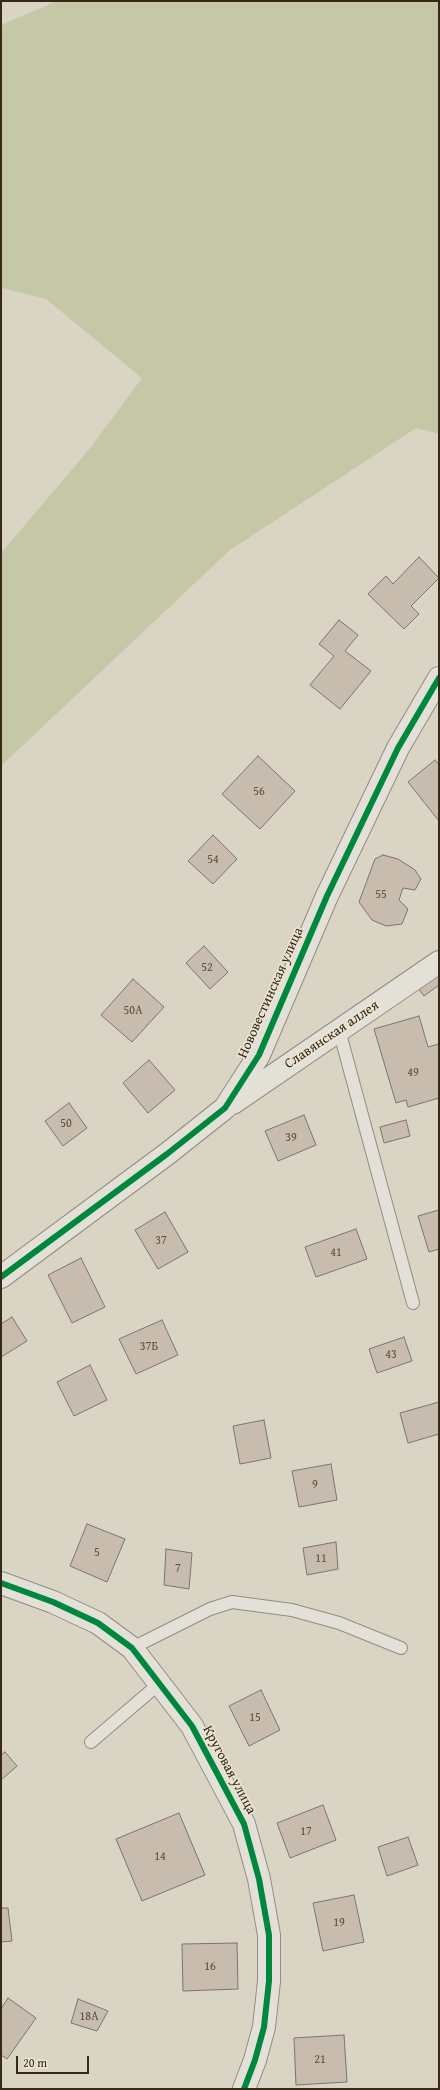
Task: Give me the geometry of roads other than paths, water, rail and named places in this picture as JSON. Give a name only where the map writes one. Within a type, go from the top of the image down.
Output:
[{"type":"street","name":"Нововестинская улица","points":[[1,1277],[167,1154],[225,1108],[260,1055],[327,896],[398,748],[439,678]]},
{"type":"street","name":"Славянская аллея","points":[[225,1108],[439,962]]},
{"type":"street","name":"Круговая улица","points":[[1,1583],[53,1602],[98,1623],[132,1648],[192,1726],[244,1824],[259,1880],[269,1935],[269,1981],[264,2027],[255,2060],[244,2089]]},
{"type":"lane","points":[[339,1030],[413,1303]]},
{"type":"lane","points":[[132,1648],[188,1619],[232,1602],[292,1610],[339,1623],[401,1648]]},
{"type":"lane","points":[[91,1742],[160,1683]]}]
